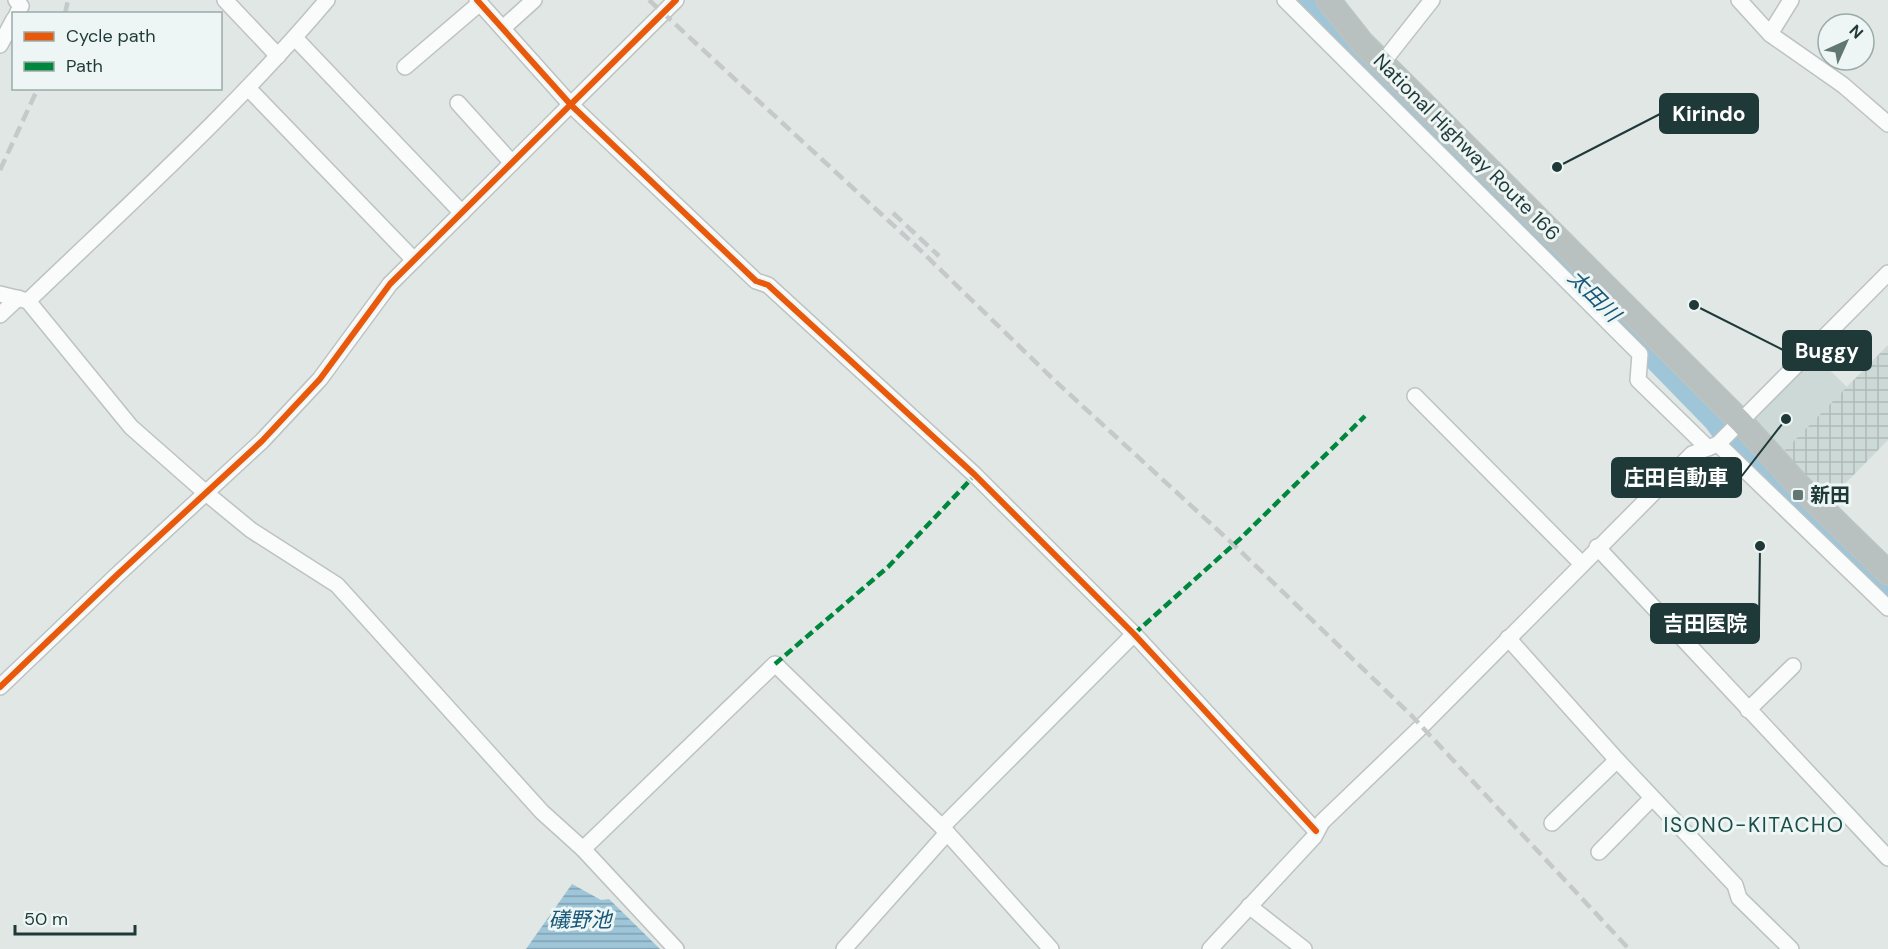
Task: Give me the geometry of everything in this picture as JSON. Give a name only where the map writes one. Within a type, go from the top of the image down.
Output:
[{"type":"highway","name":"National Highway Route 166","points":[[1328,0],[1362,43],[1738,425],[1785,493],[1871,573]]},
{"type":"street","points":[[225,0],[278,56]]},
{"type":"street","points":[[0,315],[23,300],[248,88],[327,0]]},
{"type":"street","points":[[503,28],[534,0]]},
{"type":"street","points":[[0,687],[262,441],[320,379],[390,284],[676,0]]},
{"type":"street","points":[[1285,0],[1640,354],[1638,380],[1715,445],[1785,493]]},
{"type":"street","points":[[1383,62],[1432,0]]},
{"type":"street","points":[[1739,0],[1770,34],[1843,85],[1888,124]]},
{"type":"street","points":[[1770,34],[1791,0]]},
{"type":"street","points":[[405,67],[479,2],[571,105],[756,281],[768,285],[975,475],[1134,634],[1316,831]]},
{"type":"street","points":[[0,45],[12,24]]},
{"type":"street","points":[[295,38],[462,213]]},
{"type":"street","points":[[248,88],[414,260]]},
{"type":"street","points":[[458,103],[512,163]]},
{"type":"street","points":[[1210,949],[1314,837],[1316,831],[1597,547],[1692,454],[1715,445],[1738,425],[1888,273]]},
{"type":"street","points":[[0,294],[23,300],[130,427],[206,493],[250,530],[337,585],[542,812],[583,849],[676,949]]},
{"type":"street","points":[[1415,396],[1581,563]]},
{"type":"street","points":[[1597,547],[1888,858]]},
{"type":"street","points":[[1871,573],[1888,608]]},
{"type":"street","points":[[844,949],[944,830],[1134,634]]},
{"type":"street","points":[[1508,638],[1617,760],[1735,885],[1739,898],[1791,949]]},
{"type":"street","points":[[583,849],[775,664],[944,830],[1051,949]]},
{"type":"street","points":[[1748,710],[1793,666]]},
{"type":"street","points":[[1552,822],[1617,760]]},
{"type":"street","points":[[1599,852],[1652,798]]},
{"type":"street","points":[[1249,906],[1304,949]]},
{"type":"shaded area","points":[[1888,345],[1888,440],[1829,500],[1782,453]]},
{"type":"shaded area","points":[[1816,357],[1847,387],[1782,453],[1751,422]]},
{"type":"water","name":"礒野池","points":[[572,884],[601,900],[609,899],[660,949],[526,949]]},
{"type":"waterway","name":"太田川","points":[[1299,0],[1561,259],[1717,419],[1743,455],[1888,592]]},
{"type":"railway","points":[[65,12],[68,0]]},
{"type":"railway","points":[[649,0],[917,247],[1053,379],[1234,545],[1411,715],[1629,949]]},
{"type":"railway","points":[[0,170],[37,90]]},
{"type":"railway","points":[[893,213],[939,256]]},
{"type":"marked path","points":[[1134,634],[1240,539],[1365,416]]},
{"type":"marked path","points":[[775,664],[888,567],[975,475]]},
{"type":"cycle path","points":[[477,0],[571,105],[756,281],[768,285],[975,475],[1134,634],[1316,831]]},
{"type":"cycle path","points":[[0,687],[262,441],[320,379],[390,284],[676,0]]},
{"type":"place","name":"Kirindo","points":[[1557,167]]},
{"type":"place","name":"Buggy","points":[[1694,305]]},
{"type":"place","name":"庄田自動車","points":[[1786,419]]},
{"type":"place","name":"新田","points":[[1798,495]]},
{"type":"place","name":"吉田医院","points":[[1760,546]]},
{"type":"district","name":"ISONO-KITACHO","points":[[1754,825]]}]
